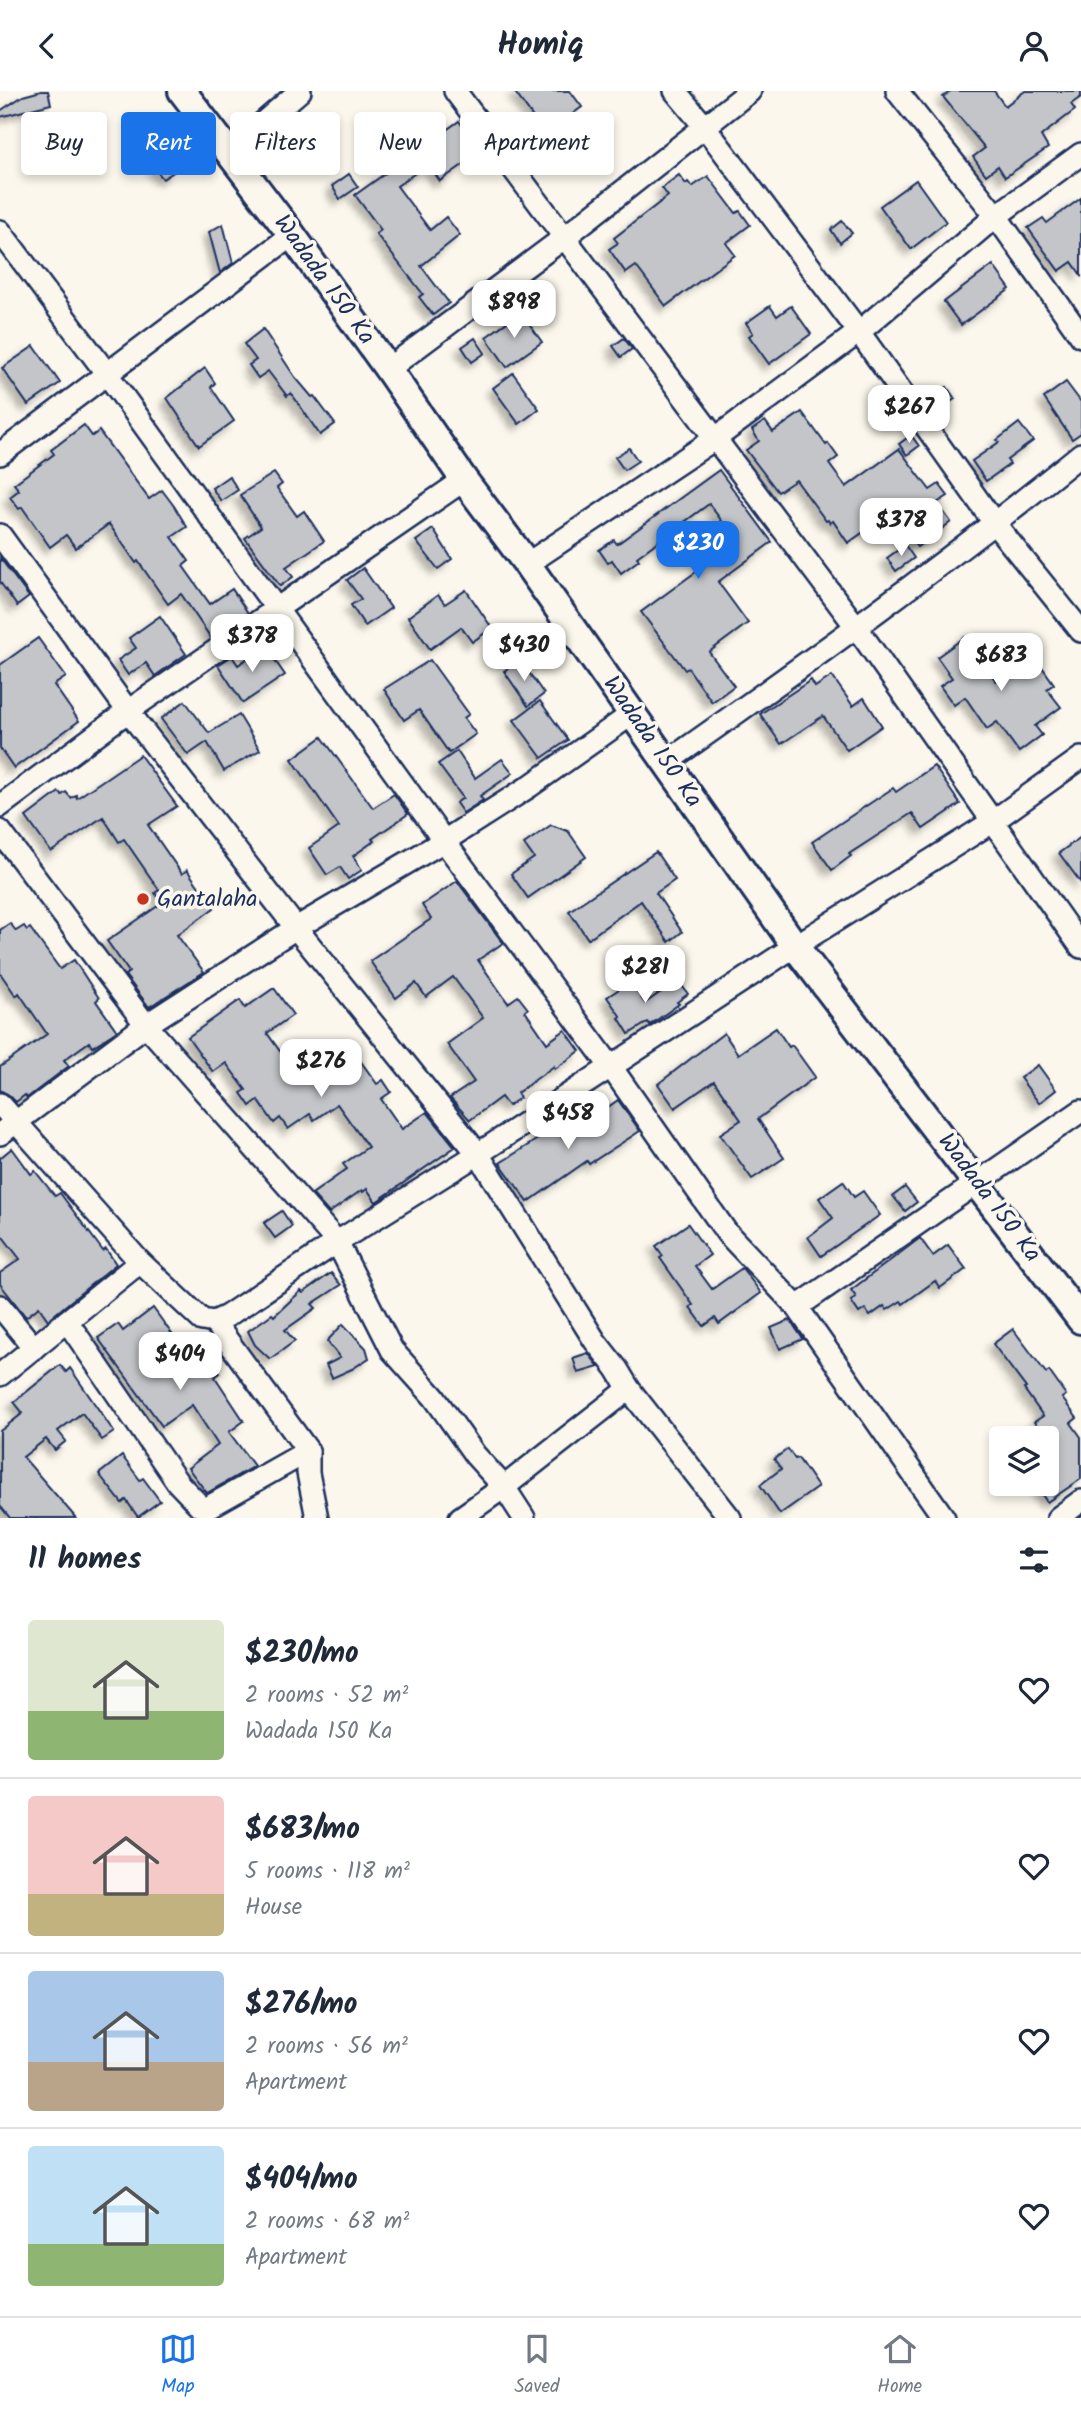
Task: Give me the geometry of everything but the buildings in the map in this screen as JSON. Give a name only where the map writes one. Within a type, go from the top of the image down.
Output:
[{"type":"street","name":"Wadada 150 Ka","points":[[181,91],[292,235],[795,946],[1081,1319]]},
{"type":"street","points":[[229,152],[300,91]]},
{"type":"street","points":[[456,91],[857,628],[1081,947]]},
{"type":"street","points":[[675,91],[859,332],[995,524],[1081,631]]},
{"type":"street","points":[[388,369],[565,237],[750,91]]},
{"type":"street","points":[[897,91],[996,216],[1081,336]]},
{"type":"street","points":[[527,564],[716,438],[859,332],[996,216],[1081,154]]},
{"type":"street","points":[[0,231],[611,1067],[727,1233],[797,1307],[944,1518]]},
{"type":"street","points":[[0,454],[292,235]]},
{"type":"street","points":[[667,762],[857,628],[995,524],[1081,454]]},
{"type":"street","points":[[0,806],[128,711],[464,480]]},
{"type":"street","points":[[0,535],[128,711],[296,928],[478,1154],[595,1341],[730,1518]]},
{"type":"street","points":[[8,1128],[146,1025],[296,928],[444,841],[530,786],[632,715]]},
{"type":"street","points":[[0,1104],[8,1128],[139,1262],[202,1319],[214,1322],[478,1154],[795,946],[992,822],[1081,758]]},
{"type":"street","points":[[0,831],[146,1025],[337,1242],[392,1350],[434,1397],[475,1455],[504,1487],[524,1518]]},
{"type":"street","points":[[797,1307],[1081,1111]]},
{"type":"street","points":[[0,1375],[139,1262]]},
{"type":"street","points":[[0,1306],[34,1347]]},
{"type":"street","points":[[67,1321],[178,1483],[200,1506],[207,1508],[308,1451]]},
{"type":"street","points":[[214,1322],[308,1451],[308,1473],[317,1518]]},
{"type":"street","points":[[460,1518],[629,1389]]},
{"type":"street","points":[[1058,1518],[1081,1501]]},
{"type":"place","name":"Gantalaha","points":[[143,899]]}]
